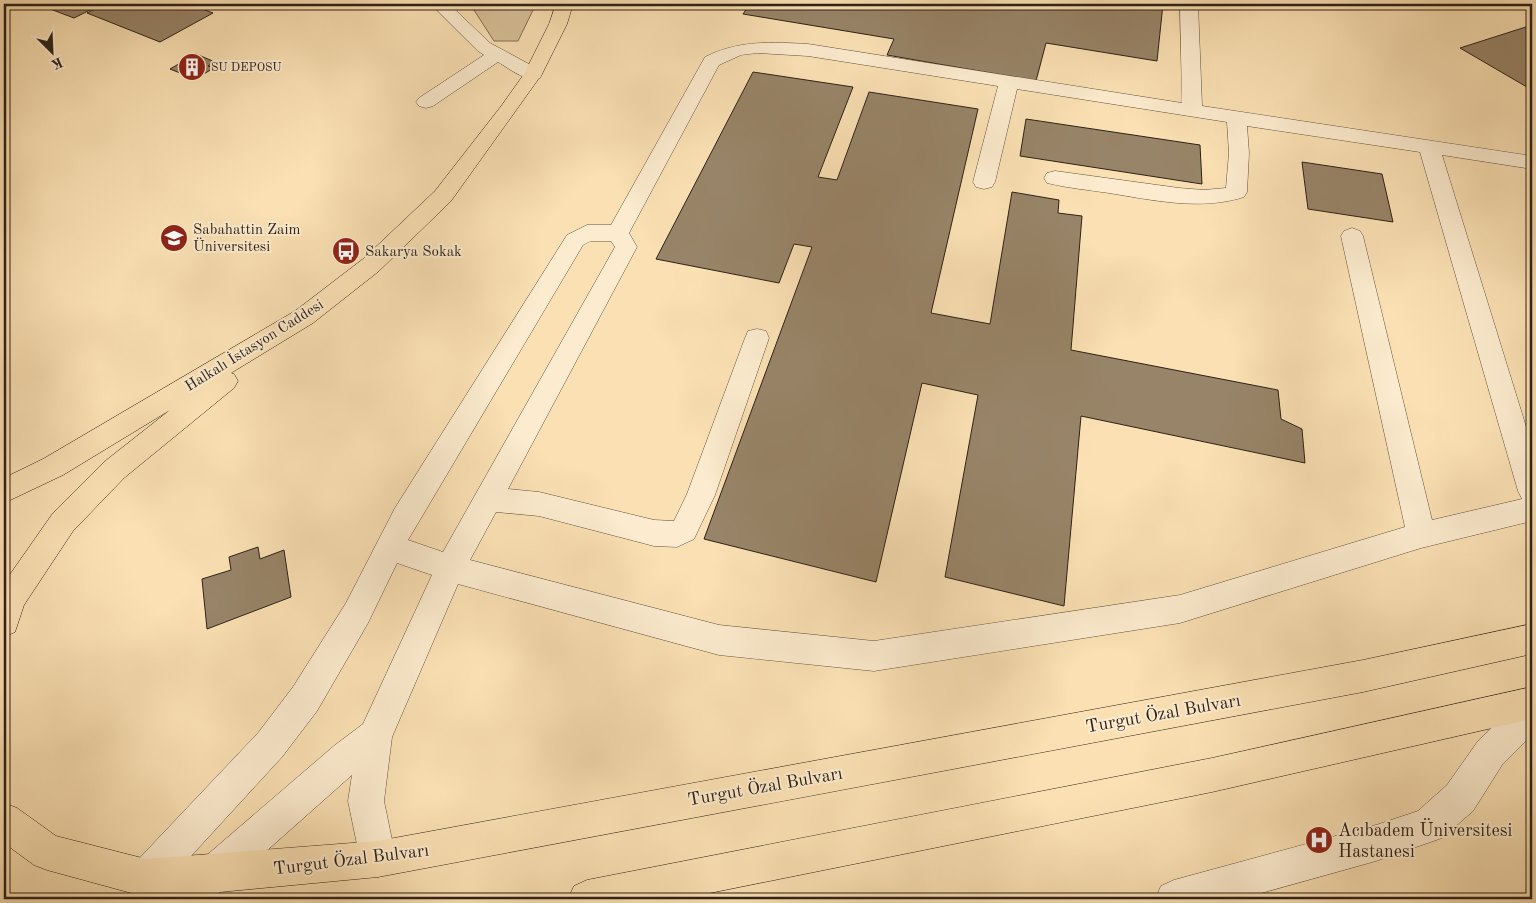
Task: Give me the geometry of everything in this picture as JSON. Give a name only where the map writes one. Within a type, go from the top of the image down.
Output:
[{"type":"main road","name":"Halkalı İstasyon Caddesi","points":[[4,491],[53,467],[304,317],[371,265],[443,196],[510,109],[533,74],[558,24],[564,4]]},
{"type":"main road","points":[[4,622],[10,600],[63,522],[114,470],[304,317]]},
{"type":"main road","name":"Turgut Özal Bulvarı","points":[[4,821],[47,852],[146,878],[378,859],[1363,676],[1532,639]]},
{"type":"main road","points":[[587,899],[1212,775],[1532,703]]},
{"type":"main road","points":[[179,899],[213,874]]},
{"type":"street","points":[[439,4],[484,47],[533,74]]},
{"type":"street","points":[[1189,4],[1192,111]]},
{"type":"street","points":[[618,233],[712,61],[731,51],[748,47],[808,50],[1192,111],[1532,162]]},
{"type":"street","points":[[426,102],[498,54]]},
{"type":"street","points":[[984,182],[1009,82]]},
{"type":"street","points":[[1055,178],[1176,195],[1218,198],[1232,196],[1236,192],[1238,167],[1238,118]]},
{"type":"street","points":[[1429,146],[1532,491]]},
{"type":"street","points":[[146,878],[270,745],[305,699],[357,613],[405,517],[575,240],[587,233],[618,233]]},
{"type":"street","points":[[378,859],[366,801],[376,736],[450,568],[626,247],[618,233]]},
{"type":"street","points":[[1352,236],[1421,535]]},
{"type":"street","points":[[487,499],[539,504],[654,533],[677,534],[684,530],[701,495],[757,338]]},
{"type":"street","points":[[390,547],[450,568],[719,640],[874,656],[1180,609],[1421,535],[1532,509]]},
{"type":"street","points":[[1174,899],[1376,843],[1429,824],[1460,798],[1490,753],[1532,712]]},
{"type":"street","points":[[213,874],[347,757],[376,736]]},
{"type":"shaded area","points":[[470,4],[536,4],[518,41],[494,41]]},
{"type":"building","points":[[37,4],[102,4],[74,18]]},
{"type":"building","points":[[106,4],[189,4],[213,13],[160,42],[87,13]]},
{"type":"building","points":[[750,4],[1163,4],[1157,61],[1046,43],[1036,81],[887,55],[894,39],[743,14]]},
{"type":"building","points":[[1532,25],[1532,90],[1460,48]]},
{"type":"building","name":"SU DEPOSU","points":[[196,54],[215,62],[208,66],[214,68],[195,79],[170,69]]},
{"type":"building","points":[[753,72],[853,87],[818,177],[837,180],[869,92],[978,109],[931,313],[990,324],[1012,192],[1059,200],[1058,213],[1082,216],[1071,350],[1278,390],[1281,419],[1302,429],[1305,463],[1081,416],[1064,606],[945,577],[978,395],[922,383],[876,582],[704,539],[812,247],[794,244],[779,283],[656,259]]},
{"type":"building","points":[[1026,119],[1200,145],[1202,184],[1020,156]]},
{"type":"building","points":[[1302,162],[1382,174],[1393,222],[1308,209]]},
{"type":"building","points":[[258,547],[260,559],[284,550],[291,597],[207,629],[202,579],[231,570],[229,557]]},
{"type":"place","name":"SU DEPOSU","points":[[192,67]]},
{"type":"place","name":"Sabahattin Zaim Üniversitesi","points":[[174,238]]},
{"type":"place","name":"Sakarya Sokak","points":[[346,251]]},
{"type":"place","name":"Acıbadem Üniversitesi Hastanesi","points":[[1319,840]]}]
